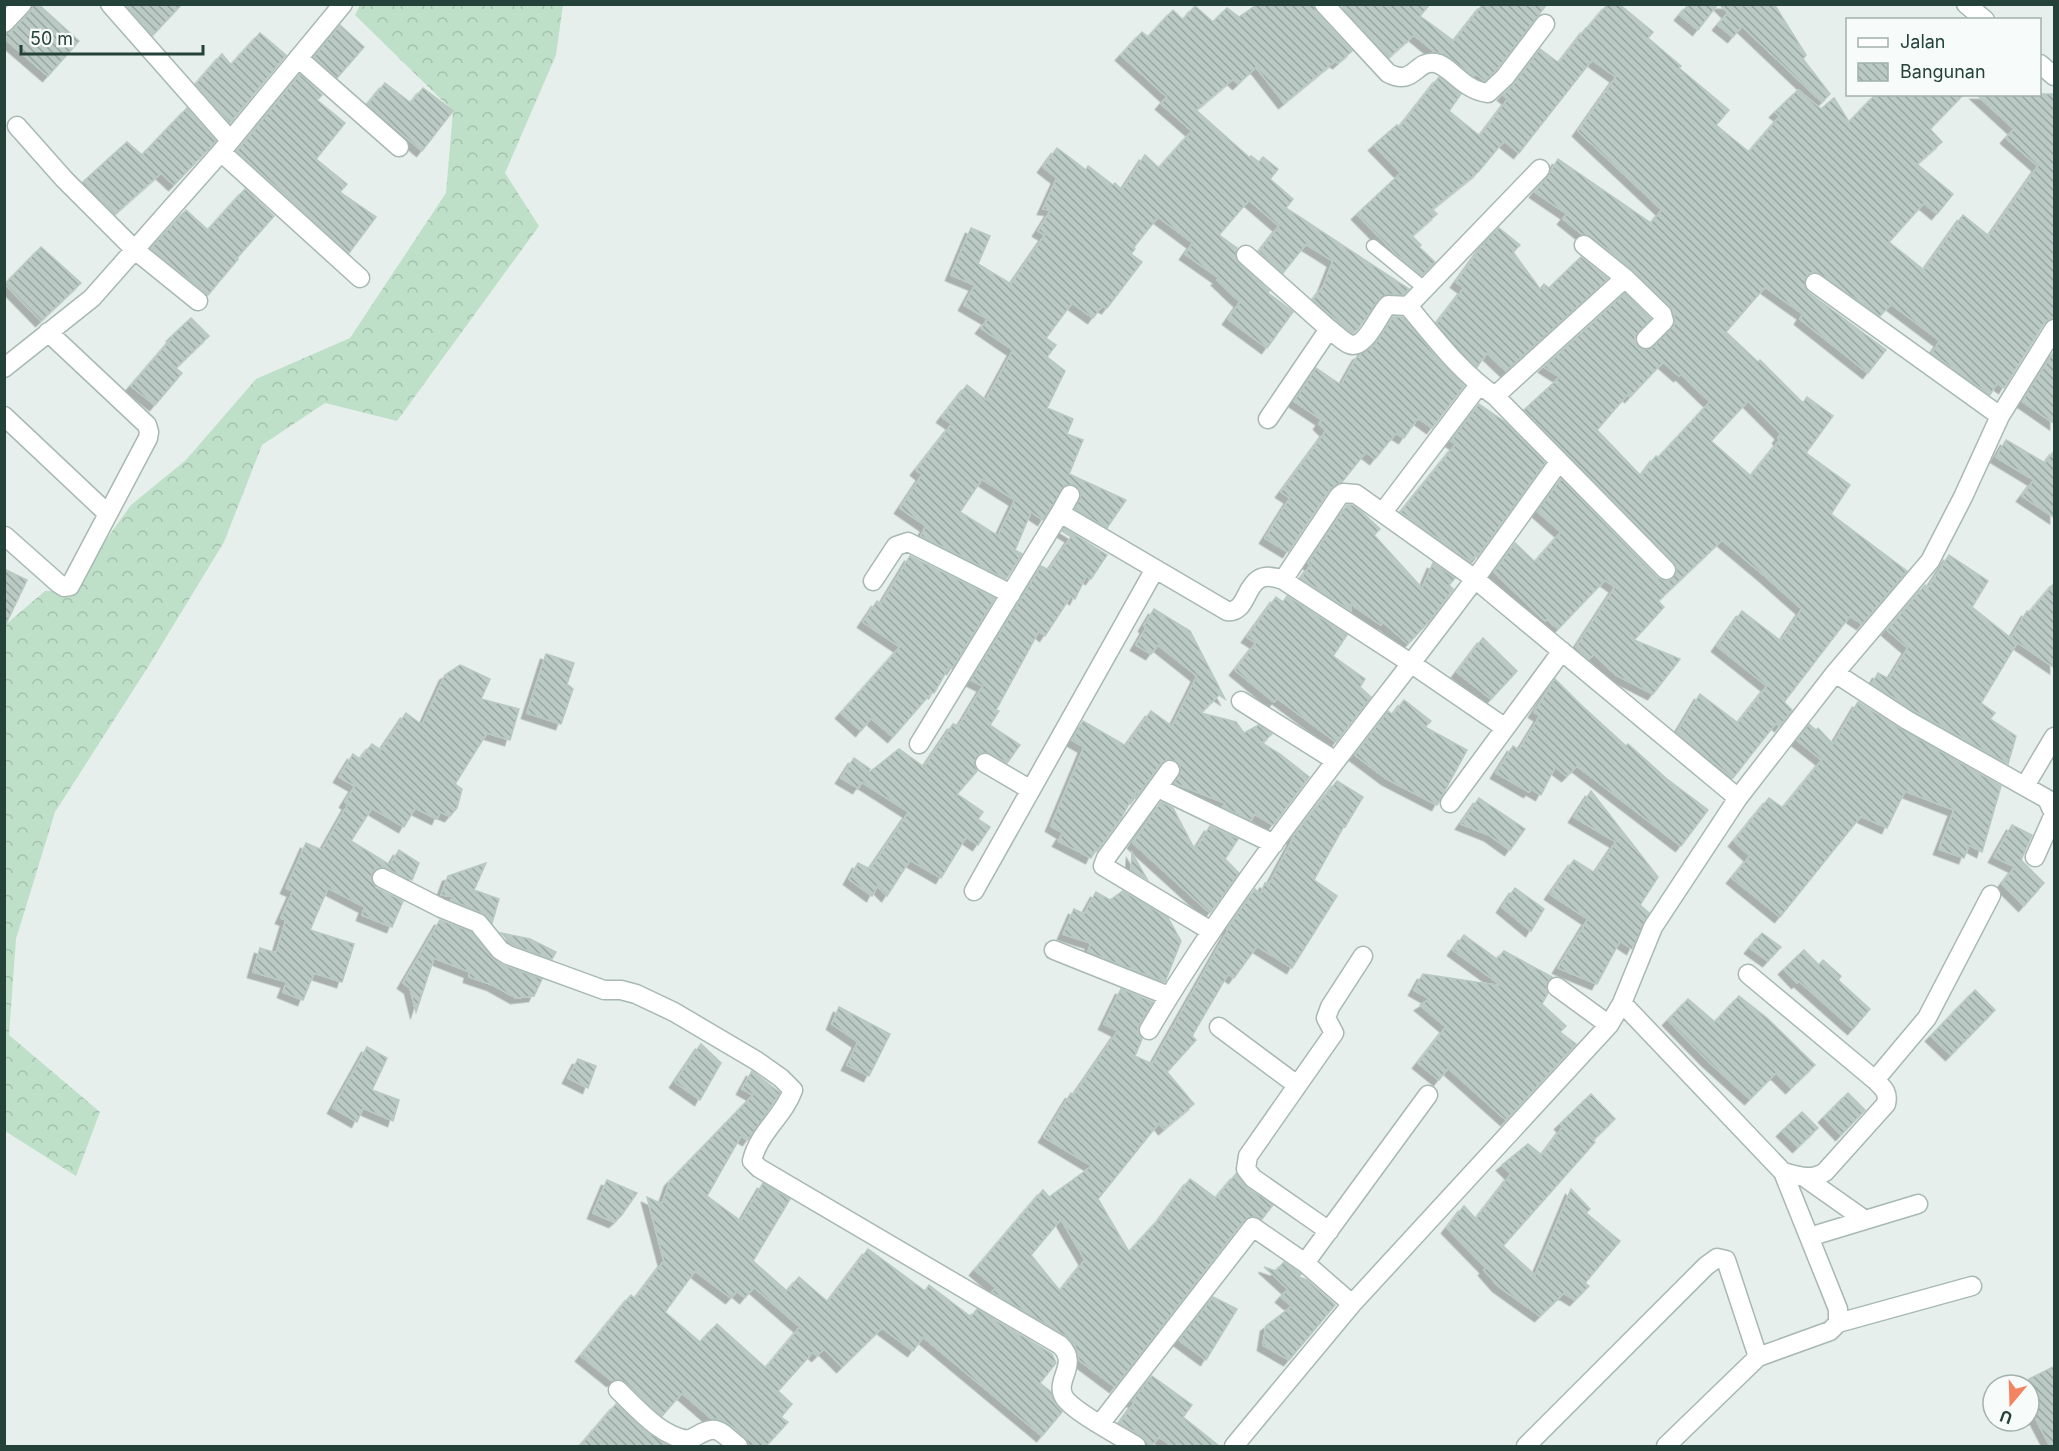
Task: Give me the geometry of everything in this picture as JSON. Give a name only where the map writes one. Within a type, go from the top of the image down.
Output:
[{"type":"street","points":[[4,23],[22,4]]},
{"type":"street","points":[[110,4],[226,146],[360,278]]},
{"type":"street","points":[[1324,4],[1388,73],[1396,78],[1407,77],[1423,66],[1435,63],[1464,84],[1480,92],[1488,93],[1505,77],[1545,24]]},
{"type":"street","points":[[1966,4],[1983,18]]},
{"type":"street","points":[[4,368],[92,298],[226,146],[337,7]]},
{"type":"street","points":[[297,58],[399,147]]},
{"type":"street","points":[[2041,65],[2055,76]]},
{"type":"street","points":[[17,126],[64,179],[135,250],[198,301]]},
{"type":"street","points":[[1408,306],[1540,168]]},
{"type":"street","points":[[1584,245],[1662,314],[1664,321],[1646,339]]},
{"type":"street","points":[[1246,255],[1349,344],[1356,345],[1363,341],[1388,305],[1408,306],[1454,360],[1479,385],[1495,396],[1666,570]]},
{"type":"street","points":[[1495,396],[1625,279]]},
{"type":"street","points":[[1815,284],[2000,416]]},
{"type":"street","points":[[1268,419],[1329,329]]},
{"type":"street","points":[[5,536],[58,583],[64,587],[70,586],[148,438],[147,425],[48,332]]},
{"type":"street","points":[[1234,1446],[1352,1304],[1609,1025],[1622,1003],[1653,927],[1738,798],[1835,673],[1930,561],[1963,497],[2000,416],[2052,340]]},
{"type":"street","points":[[1383,512],[1479,385]]},
{"type":"street","points":[[4,416],[108,514]]},
{"type":"street","points":[[1149,1029],[1211,931],[1336,761],[1412,664],[1559,462]]},
{"type":"street","points":[[1283,580],[1339,496],[1343,493],[1356,494],[1474,579],[1738,798]]},
{"type":"street","points":[[919,744],[1070,495]]},
{"type":"street","points":[[1060,513],[1227,611],[1238,610],[1258,579],[1272,576],[1283,580],[1504,727]]},
{"type":"street","points":[[873,581],[896,546],[908,542],[1011,594]]},
{"type":"street","points":[[974,891],[1155,568]]},
{"type":"street","points":[[1450,802],[1562,651]]},
{"type":"street","points":[[1835,673],[1907,720],[2047,799],[2055,814],[2035,857]]},
{"type":"street","points":[[1241,701],[1336,761]]},
{"type":"street","points":[[2025,786],[2055,737]]},
{"type":"street","points":[[985,763],[1031,790]]},
{"type":"street","points":[[1170,770],[1106,858],[1103,866],[1211,931]]},
{"type":"street","points":[[1158,788],[1274,844]]},
{"type":"street","points":[[382,878],[441,908],[478,923],[500,950],[508,955],[604,990],[621,990],[653,1001],[757,1061],[781,1078],[793,1090],[788,1104],[755,1147],[753,1161],[759,1168],[1060,1345],[1066,1351],[1069,1359],[1062,1392],[1064,1398],[1074,1407],[1136,1446]]},
{"type":"street","points":[[1875,1080],[1927,1018],[1991,895]]},
{"type":"street","points":[[1054,951],[1169,996]]},
{"type":"street","points":[[1329,1231],[1253,1178],[1246,1169],[1248,1156],[1334,1033],[1326,1018],[1330,1007],[1362,956]]},
{"type":"street","points":[[1748,974],[1875,1080],[1888,1096],[1886,1104],[1825,1172],[1818,1177],[1804,1177],[1783,1172]]},
{"type":"street","points":[[1557,987],[1609,1025]]},
{"type":"street","points":[[1622,1003],[1783,1172],[1838,1309],[1838,1323]]},
{"type":"street","points":[[1218,1027],[1297,1085]]},
{"type":"street","points":[[1305,1263],[1428,1095]]},
{"type":"street","points":[[1804,1177],[1865,1220]]},
{"type":"street","points":[[1809,1237],[1918,1204]]},
{"type":"street","points":[[1100,1424],[1253,1227],[1305,1263],[1352,1304]]},
{"type":"street","points":[[1526,1446],[1706,1266],[1717,1258],[1726,1260],[1758,1357]]},
{"type":"street","points":[[1666,1446],[1758,1357],[1830,1331],[1838,1323],[1972,1286]]},
{"type":"street","points":[[618,1390],[669,1434],[689,1440],[714,1429],[721,1431],[738,1446]]},
{"type":"lane","points":[[1374,246],[1424,288]]},
{"type":"green space","points":[[360,5],[563,5],[556,55],[505,173],[539,226],[397,421],[325,403],[262,445],[224,542],[148,667],[55,812],[16,939],[9,1035],[100,1112],[76,1176],[5,1131],[4,626],[45,591],[79,590],[93,558],[131,505],[186,460],[256,379],[350,338],[446,193],[453,111],[355,15]]},
{"type":"building","points":[[33,4],[38,4],[79,41],[48,76],[4,38],[4,34],[12,31],[30,12]]},
{"type":"building","points":[[125,4],[182,4],[153,35]]},
{"type":"building","points":[[1258,4],[1313,4],[1316,12],[1352,51],[1338,63],[1335,61],[1284,103],[1256,67],[1238,84],[1233,79],[1196,110],[1250,158],[1251,156],[1259,162],[1263,157],[1278,169],[1270,179],[1293,199],[1286,208],[1409,289],[1403,295],[1388,294],[1380,298],[1357,330],[1352,333],[1313,300],[1323,287],[1333,261],[1306,244],[1283,273],[1259,252],[1279,226],[1249,200],[1219,235],[1237,248],[1235,258],[1239,263],[1269,291],[1268,293],[1293,312],[1267,348],[1228,319],[1240,302],[1217,280],[1219,278],[1185,254],[1193,243],[1158,217],[1131,254],[1142,262],[1107,308],[1102,306],[1093,318],[1072,303],[1046,338],[1056,345],[1047,357],[1065,371],[1047,408],[1073,419],[1067,434],[1083,440],[1069,474],[1126,500],[1107,528],[1075,509],[1081,495],[1080,490],[1075,485],[1065,485],[1043,520],[1031,512],[1015,550],[1022,554],[1006,579],[921,536],[926,526],[900,508],[922,475],[916,470],[952,424],[942,417],[967,385],[986,400],[1013,350],[981,328],[988,319],[964,305],[975,285],[951,275],[971,228],[990,236],[978,264],[1011,284],[1045,235],[1038,231],[1051,210],[1043,209],[1057,178],[1043,167],[1057,148],[1086,170],[1088,166],[1122,190],[1145,155],[1159,168],[1192,131],[1161,104],[1167,97],[1121,55],[1142,32],[1148,37],[1173,10],[1183,20],[1195,6],[1213,22],[1227,8],[1239,17]],"holes":[[[982,479],[1015,500],[998,536],[960,512]]]},
{"type":"building","points":[[1340,4],[1430,4],[1420,16],[1454,41],[1483,4],[1547,4],[1497,69],[1485,81],[1476,74],[1474,76],[1470,74],[1446,55],[1435,52],[1414,35],[1389,57]]},
{"type":"building","points":[[1608,4],[1619,4],[1653,32],[1648,38],[1681,66],[1679,68],[1729,110],[1716,125],[1749,152],[1780,116],[1775,112],[1798,90],[1821,109],[1834,98],[1849,122],[1874,96],[1962,96],[1930,129],[1942,142],[1917,164],[1953,194],[1937,214],[1924,203],[1889,242],[1924,270],[1963,215],[1989,236],[2038,166],[2006,138],[2014,129],[1978,96],[2055,94],[2055,318],[2044,323],[2004,388],[1997,383],[1990,395],[1932,353],[1940,341],[1891,304],[1880,316],[1817,272],[1810,273],[1806,277],[1805,287],[1808,292],[1886,350],[1868,373],[1800,319],[1803,314],[1765,287],[1726,332],[1758,362],[1760,360],[1803,403],[1807,397],[1833,416],[1806,453],[1850,485],[1831,514],[1907,571],[1862,624],[1850,616],[1784,702],[1792,710],[1780,726],[1776,723],[1733,778],[1677,732],[1700,694],[1738,723],[1767,686],[1717,646],[1742,611],[1781,641],[1802,609],[1766,577],[1722,540],[1658,601],[1664,607],[1634,640],[1680,659],[1653,694],[1616,675],[1594,654],[1589,659],[1576,647],[1615,587],[1605,580],[1558,629],[1547,619],[1545,621],[1494,572],[1515,543],[1535,562],[1561,532],[1537,511],[1561,479],[1658,578],[1669,581],[1677,572],[1674,562],[1524,410],[1560,377],[1544,367],[1625,293],[1651,319],[1635,336],[1635,342],[1639,347],[1644,350],[1653,347],[1675,324],[1670,306],[1633,270],[1591,236],[1582,234],[1563,219],[1567,214],[1535,192],[1558,159],[1651,223],[1662,210],[1578,131],[1616,77],[1592,60],[1519,153],[1504,141],[1478,172],[1432,209],[1437,214],[1412,236],[1421,245],[1419,247],[1435,262],[1422,275],[1397,255],[1357,214],[1401,173],[1374,145],[1397,125],[1399,128],[1439,77],[1461,94],[1449,111],[1480,136],[1508,99],[1503,95],[1540,49],[1559,63]],"holes":[[[1663,362],[1679,376],[1681,374],[1710,402],[1658,458],[1656,456],[1641,476],[1597,430],[1628,394],[1630,397]],[[1748,401],[1781,434],[1778,438],[1780,440],[1751,476],[1711,441]]]},
{"type":"building","points":[[1689,4],[1718,4],[1698,30],[1680,15]]},
{"type":"building","points":[[1719,4],[1774,4],[1806,55],[1803,59],[1830,94],[1822,102],[1742,26],[1733,37],[1718,25],[1728,13]]},
{"type":"building","points":[[340,25],[364,47],[337,78],[314,57]]},
{"type":"building","points":[[260,33],[286,55],[230,123],[196,84],[222,54],[231,65]]},
{"type":"building","points":[[300,74],[322,95],[317,100],[345,123],[316,159],[347,184],[340,192],[376,217],[349,253],[237,151]]},
{"type":"building","points":[[385,83],[411,103],[423,88],[453,111],[422,151],[368,104]]},
{"type":"building","points":[[187,108],[216,141],[174,185],[161,173],[115,214],[84,181],[127,142],[142,155]]},
{"type":"building","points":[[245,189],[274,216],[208,295],[151,248],[186,210],[208,230]]},
{"type":"building","points":[[1499,228],[1520,245],[1513,252],[1540,289],[1544,284],[1549,288],[1581,257],[1608,279],[1506,371],[1487,353],[1477,367],[1437,323],[1464,288],[1456,282],[1485,242]]},
{"type":"building","points":[[41,247],[81,283],[41,321],[5,284]]},
{"type":"building","points":[[1393,317],[1403,317],[1464,386],[1432,428],[1418,418],[1404,438],[1396,433],[1375,459],[1366,452],[1342,482],[1330,489],[1288,552],[1265,538],[1290,498],[1281,492],[1326,431],[1319,424],[1322,420],[1294,401],[1316,368],[1341,385],[1358,355],[1374,346]]},
{"type":"building","points":[[191,318],[209,336],[176,368],[182,373],[155,405],[131,386],[172,336]]},
{"type":"building","points":[[2055,350],[2055,424],[2022,401]]},
{"type":"building","points":[[1479,404],[1505,422],[1545,463],[1477,557],[1475,556],[1470,561],[1401,512],[1456,444],[1451,441]]},
{"type":"building","points":[[2006,440],[2045,463],[2055,450],[2055,518],[2022,496],[2034,480],[1996,457]]},
{"type":"building","points":[[1347,505],[1352,505],[1363,513],[1380,529],[1374,535],[1422,588],[1433,563],[1455,578],[1449,585],[1453,589],[1431,619],[1408,644],[1383,622],[1381,625],[1351,604],[1351,611],[1301,578],[1311,565],[1308,563]]},
{"type":"building","points":[[1064,528],[1107,555],[1091,579],[1086,576],[1075,599],[1071,596],[1045,636],[1039,631],[996,710],[999,711],[990,725],[1020,745],[1007,763],[990,753],[979,754],[974,762],[977,771],[957,794],[983,812],[978,819],[990,827],[978,845],[966,837],[941,878],[910,860],[887,896],[877,886],[872,896],[849,879],[858,863],[870,869],[909,812],[862,782],[858,788],[841,778],[854,758],[870,769],[866,775],[899,749],[924,767],[953,724],[959,726],[983,686],[971,680],[1041,566],[1049,570],[1071,537],[1062,531]]},
{"type":"building","points":[[1949,555],[1988,581],[1972,607],[2017,643],[1981,703],[1995,713],[1990,719],[2016,736],[2008,764],[1872,684],[1878,673],[1889,679],[1908,648],[1887,630],[1925,585],[1928,588]]},
{"type":"building","points":[[910,556],[995,598],[952,669],[949,667],[934,693],[932,692],[893,737],[871,718],[861,731],[841,713],[900,647],[863,622],[877,601],[881,604]]},
{"type":"building","points":[[4,569],[27,580],[4,628]]},
{"type":"building","points":[[2055,582],[2055,668],[2011,638],[2027,611],[2029,613]]},
{"type":"building","points":[[1287,596],[1347,635],[1333,656],[1365,679],[1360,687],[1371,697],[1336,742],[1277,698],[1274,702],[1235,670],[1256,643],[1247,637],[1276,597],[1283,602]]},
{"type":"building","points":[[1154,609],[1190,631],[1225,699],[1219,695],[1201,713],[1236,722],[1244,733],[1259,725],[1272,734],[1262,743],[1309,777],[1273,825],[1255,814],[1251,820],[1223,807],[1225,803],[1174,783],[1181,772],[1180,766],[1176,761],[1166,760],[1161,763],[1135,799],[1136,791],[1121,818],[1091,858],[1058,841],[1063,833],[1051,826],[1084,747],[1072,740],[1083,721],[1126,746],[1151,711],[1172,726],[1197,676],[1158,645],[1151,654],[1136,645]]},
{"type":"building","points":[[1483,638],[1517,671],[1491,699],[1457,672]]},
{"type":"building","points":[[546,654],[574,663],[567,684],[573,689],[561,724],[527,713]]},
{"type":"building","points":[[460,665],[490,679],[481,699],[519,709],[510,740],[487,733],[455,784],[462,789],[457,808],[450,816],[440,812],[437,819],[415,808],[404,827],[372,808],[351,841],[390,865],[399,850],[419,863],[412,880],[382,867],[375,869],[372,873],[371,879],[376,888],[403,901],[392,927],[362,915],[365,907],[328,888],[310,930],[354,944],[342,982],[314,973],[303,1000],[283,992],[287,982],[253,972],[260,948],[276,953],[286,920],[281,918],[293,891],[286,888],[306,843],[322,850],[348,804],[345,802],[355,786],[339,777],[353,754],[360,759],[372,744],[381,750],[406,713],[422,725],[445,675]]},
{"type":"building","points":[[1555,679],[1626,746],[1628,744],[1667,779],[1708,810],[1681,846],[1577,766],[1567,776],[1555,767],[1541,795],[1531,789],[1529,792],[1496,773],[1513,746],[1519,750],[1540,716],[1534,712]]},
{"type":"building","points":[[1404,700],[1431,721],[1425,727],[1467,750],[1437,805],[1387,779],[1355,755],[1388,711],[1393,715]]},
{"type":"building","points":[[1858,702],[2001,786],[1982,852],[1969,845],[1964,858],[1939,849],[1954,810],[1905,791],[1887,828],[1861,816],[1780,917],[1732,878],[1750,856],[1734,841],[1769,798],[1783,808],[1822,760],[1797,740],[1809,724],[1816,730],[1818,728],[1833,744]]},
{"type":"building","points":[[1337,781],[1363,797],[1314,880],[1337,896],[1292,968],[1257,946],[1234,978],[1228,974],[1192,1036],[1196,1040],[1167,1072],[1194,1104],[1164,1129],[1159,1123],[1098,1199],[1129,1252],[1162,1216],[1190,1179],[1216,1198],[1236,1174],[1247,1187],[1273,1205],[1262,1219],[1254,1216],[1244,1220],[1115,1387],[1079,1360],[1075,1345],[1066,1336],[992,1292],[996,1288],[975,1270],[1043,1190],[1049,1197],[1092,1166],[1044,1137],[1071,1093],[1074,1095],[1118,1031],[1104,1024],[1121,989],[1153,1002],[1139,1025],[1138,1030],[1142,1039],[1135,1056],[1152,1064],[1227,929],[1255,889],[1260,895],[1265,883],[1269,884],[1292,838]],"holes":[[[1061,1219],[1085,1260],[1060,1291],[1031,1255]]]},
{"type":"building","points":[[1591,791],[1658,877],[1640,905],[1649,913],[1632,949],[1620,941],[1597,984],[1558,968],[1588,919],[1550,894],[1574,860],[1595,873],[1616,842],[1574,817]]},
{"type":"building","points":[[1479,798],[1525,829],[1510,850],[1489,835],[1461,824]]},
{"type":"building","points":[[1161,802],[1173,808],[1195,850],[1210,826],[1238,839],[1225,859],[1239,873],[1210,913],[1133,843]]},
{"type":"building","points":[[2012,825],[2032,835],[2021,860],[2044,883],[2024,906],[2002,884],[2015,867],[1994,857]]},
{"type":"building","points":[[1132,853],[1147,879],[1131,870]]},
{"type":"building","points":[[486,863],[474,890],[499,899],[492,923],[482,913],[451,900],[453,896],[441,895],[448,876]]},
{"type":"building","points":[[1515,888],[1544,909],[1531,931],[1502,907]]},
{"type":"building","points":[[1123,891],[1168,918],[1181,941],[1165,982],[1088,952],[1091,943],[1063,934],[1074,909],[1084,914],[1096,892],[1110,900]]},
{"type":"building","points":[[440,920],[471,932],[492,957],[502,965],[542,979],[534,996],[516,998],[493,985],[469,977],[470,972],[434,958],[416,1012],[410,988],[403,983]]},
{"type":"building","points":[[501,933],[530,939],[556,952],[552,959],[513,945]]},
{"type":"building","points":[[1762,933],[1781,947],[1768,961],[1750,948]]},
{"type":"building","points":[[1464,935],[1497,959],[1504,951],[1552,977],[1546,985],[1548,993],[1542,1004],[1566,1026],[1560,1032],[1576,1044],[1506,1120],[1448,1068],[1439,1080],[1418,1063],[1446,1027],[1420,1005],[1430,999],[1414,990],[1423,974],[1502,986],[1453,950]]},
{"type":"building","points":[[1804,950],[1819,965],[1823,960],[1841,976],[1838,980],[1870,1009],[1853,1029],[1799,981],[1797,983],[1784,969]]},
{"type":"building","points":[[1975,990],[1995,1010],[1951,1055],[1931,1036]]},
{"type":"building","points":[[1739,996],[1767,1018],[1815,1065],[1791,1088],[1776,1073],[1750,1099],[1668,1020],[1688,999],[1715,1022]]},
{"type":"building","points":[[839,1007],[890,1034],[869,1076],[847,1065],[858,1042],[832,1024]]},
{"type":"building","points":[[701,1044],[721,1063],[700,1100],[675,1082]]},
{"type":"building","points":[[367,1047],[387,1058],[372,1090],[399,1100],[393,1121],[363,1108],[357,1122],[333,1108]]},
{"type":"building","points":[[578,1059],[596,1066],[588,1088],[568,1078]]},
{"type":"building","points":[[752,1071],[780,1093],[748,1140],[741,1136],[707,1196],[741,1221],[763,1183],[790,1199],[753,1261],[787,1291],[799,1277],[828,1302],[868,1249],[925,1291],[929,1285],[971,1317],[977,1309],[1052,1354],[1056,1363],[1040,1383],[1051,1392],[1055,1404],[1062,1412],[1042,1436],[923,1337],[913,1351],[882,1328],[842,1367],[824,1349],[817,1356],[813,1352],[778,1391],[792,1404],[781,1417],[788,1422],[766,1446],[749,1446],[746,1438],[732,1426],[719,1419],[712,1419],[682,1393],[662,1416],[625,1382],[620,1379],[612,1381],[581,1356],[631,1295],[635,1299],[664,1261],[647,1197],[662,1204],[670,1181],[753,1095],[742,1089]],"holes":[[[695,1271],[731,1298],[737,1291],[745,1298],[754,1287],[800,1327],[766,1368],[717,1324],[700,1342],[665,1312]]]},
{"type":"building","points":[[1848,1093],[1865,1110],[1841,1135],[1824,1117]]},
{"type":"building","points":[[1591,1094],[1615,1119],[1593,1140],[1595,1142],[1503,1246],[1535,1275],[1571,1189],[1590,1209],[1586,1213],[1620,1241],[1585,1283],[1589,1286],[1575,1300],[1564,1293],[1540,1316],[1498,1286],[1484,1270],[1486,1268],[1447,1228],[1464,1206],[1476,1219],[1511,1174],[1502,1165],[1528,1144],[1542,1155],[1563,1127],[1560,1124]]},
{"type":"building","points":[[1802,1112],[1818,1128],[1798,1147],[1782,1131]]},
{"type":"building","points":[[607,1180],[637,1193],[614,1222],[593,1213]]},
{"type":"building","points":[[1284,1262],[1335,1305],[1289,1360],[1263,1345],[1266,1326],[1292,1306],[1281,1297],[1288,1289],[1264,1267],[1276,1271]]},
{"type":"building","points":[[1213,1297],[1237,1309],[1206,1360],[1179,1340]]},
{"type":"building","points":[[2055,1366],[2055,1446],[2050,1446],[2041,1429],[2041,1373]]},
{"type":"building","points":[[1152,1376],[1192,1405],[1183,1417],[1219,1446],[1172,1446],[1159,1437],[1151,1446],[1142,1436],[1120,1423],[1135,1402],[1132,1401]]},
{"type":"building","points":[[616,1404],[644,1430],[671,1446],[580,1446]]}]
